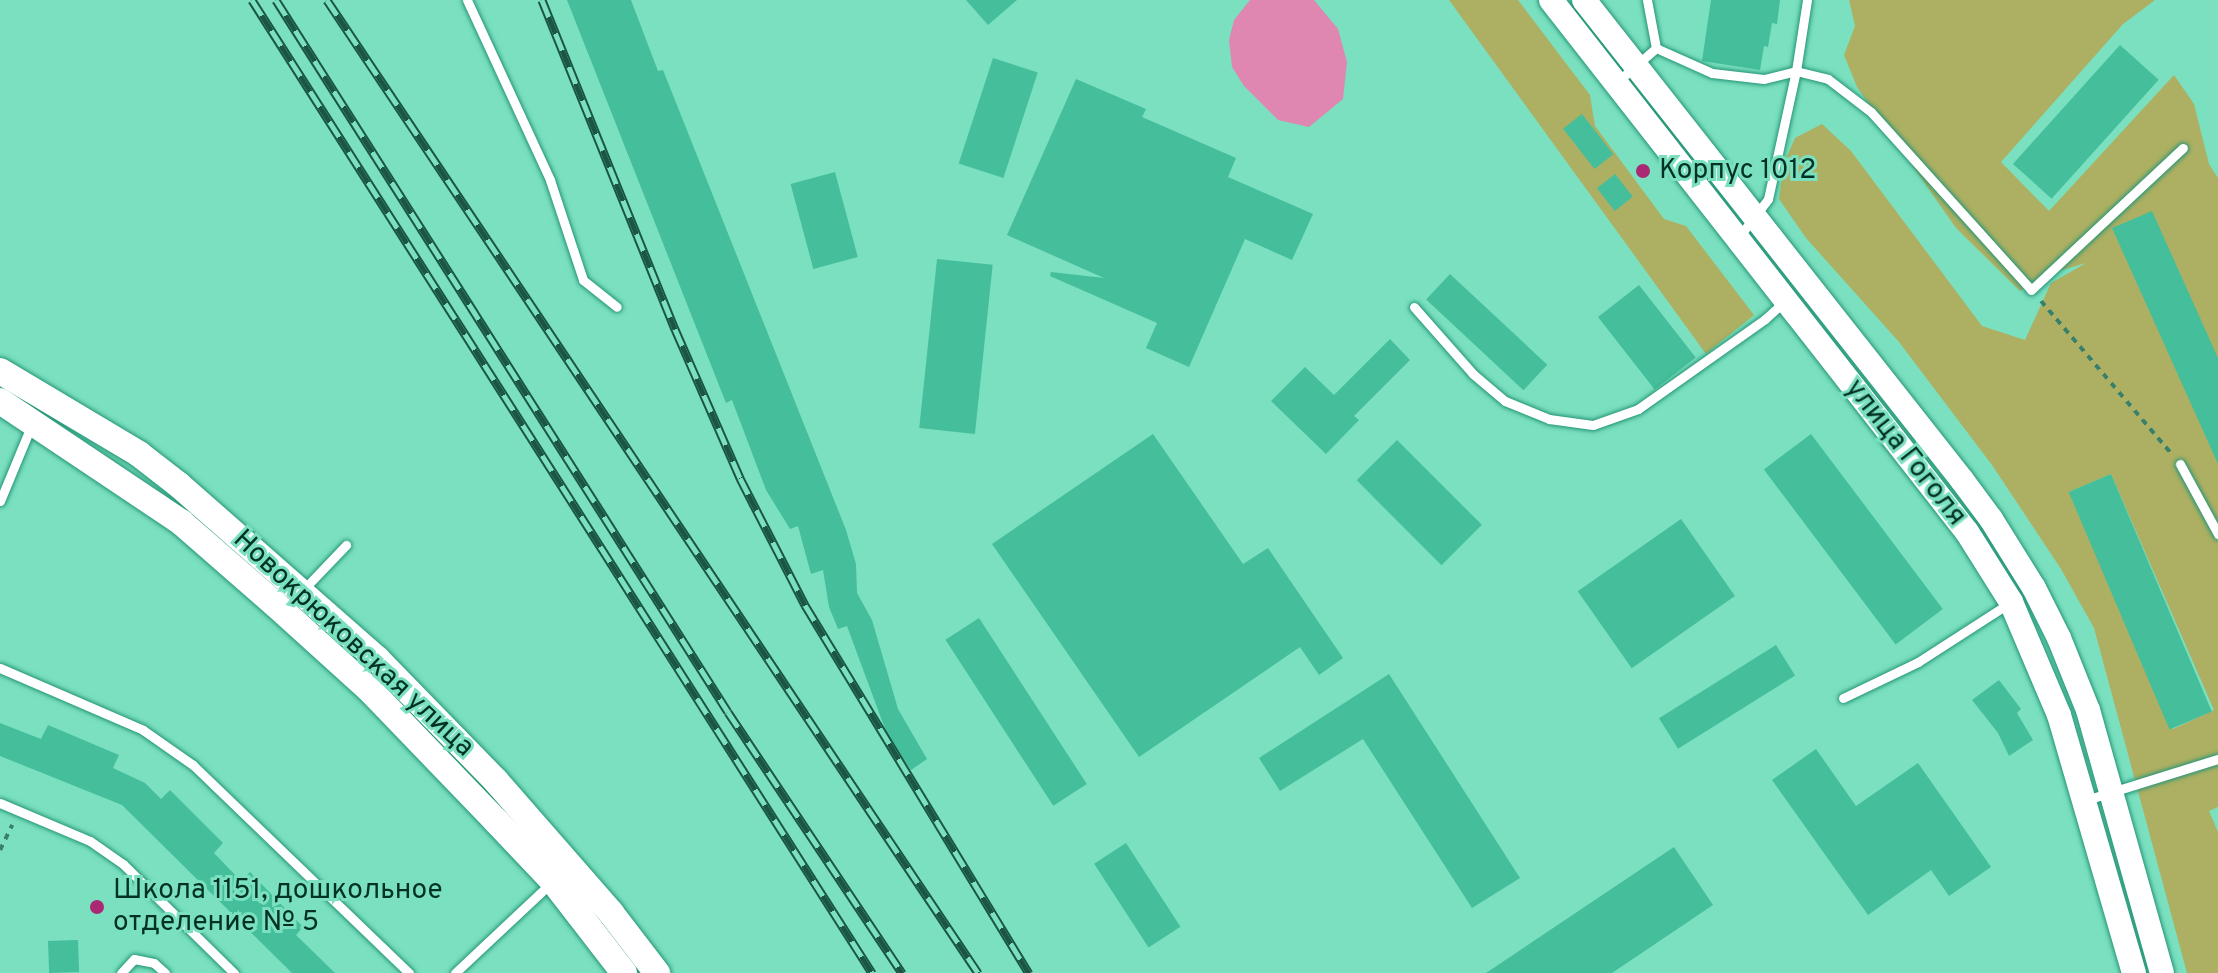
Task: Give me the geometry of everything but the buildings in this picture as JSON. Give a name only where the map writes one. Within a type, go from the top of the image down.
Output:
[{"type":"main road","name":"Новокрюковская улица","points":[[0,371],[139,454],[179,485],[302,592],[419,702],[562,874],[624,973]]},
{"type":"main road","name":"Новокрюковская улица","points":[[0,401],[140,492],[214,549],[370,690],[562,874],[657,973]]},
{"type":"street","name":"улица Гоголя","points":[[1551,0],[1967,532],[2011,602],[2059,715],[2134,973]]},
{"type":"street","points":[[1584,0],[1991,519],[2059,638],[2088,710],[2162,973]]},
{"type":"lane","points":[[467,0],[550,180],[583,280],[617,307]]},
{"type":"lane","points":[[1647,0],[1656,48]]},
{"type":"lane","points":[[1736,240],[1768,199],[1796,71],[1807,0]]},
{"type":"lane","points":[[1615,84],[1656,48]]},
{"type":"lane","points":[[1656,48],[1712,73],[1764,79],[1796,71],[1828,79],[1871,112],[2031,290],[2183,148]]},
{"type":"lane","points":[[1414,307],[1473,374],[1505,401],[1549,419],[1593,425],[1638,409],[1765,319],[1786,300]]},
{"type":"lane","points":[[0,501],[32,423],[49,400]]},
{"type":"lane","points":[[2180,464],[2218,534]]},
{"type":"lane","points":[[302,592],[346,545]]},
{"type":"lane","points":[[1843,698],[1918,662],[2011,602]]},
{"type":"lane","points":[[0,668],[143,730],[193,765],[409,973]]},
{"type":"lane","points":[[2086,800],[2218,759]]},
{"type":"lane","points":[[0,803],[90,841],[123,864],[234,973]]},
{"type":"lane","points":[[455,973],[562,874]]},
{"type":"lane","points":[[121,973],[134,959],[154,963],[165,973]]},
{"type":"path","points":[[2031,290],[2180,464]]},
{"type":"path","points":[[0,850],[19,812]]},
{"type":"green space","points":[[1449,0],[1518,0],[1590,95],[1595,126],[1664,219],[1686,226],[1754,315],[1706,354]]},
{"type":"green space","points":[[1849,0],[2155,0],[2123,24],[2001,162],[2049,211],[2174,75],[2194,104],[2209,164],[2218,178],[2218,807],[2209,811],[2218,832],[2218,973],[2187,973],[2094,628],[2061,569],[1992,465],[1899,342],[1806,238],[1779,199],[1784,163],[1795,138],[1822,124],[1851,151],[1982,326],[2025,340],[2051,283],[2086,263],[2045,275],[2020,291],[1956,228],[1857,87],[1844,55],[1855,26]],"holes":[[[2111,474],[2214,710],[2173,729],[2069,492]]]},
{"type":"shaded area","points":[[1250,0],[1314,0],[1338,29],[1347,62],[1343,99],[1309,127],[1278,120],[1244,86],[1232,67],[1229,40],[1234,20]]},
{"type":"railway","points":[[252,0],[872,973]]},
{"type":"railway","points":[[276,0],[728,712],[902,973]]},
{"type":"railway","points":[[327,0],[978,973]]},
{"type":"railway","points":[[542,0],[675,329],[740,478],[805,605],[1029,973]]},
{"type":"place","name":"Корпус 1012","points":[[1643,171]]},
{"type":"place","name":"Школа 1151, дошкольное отделение № 5","points":[[97,907]]}]
